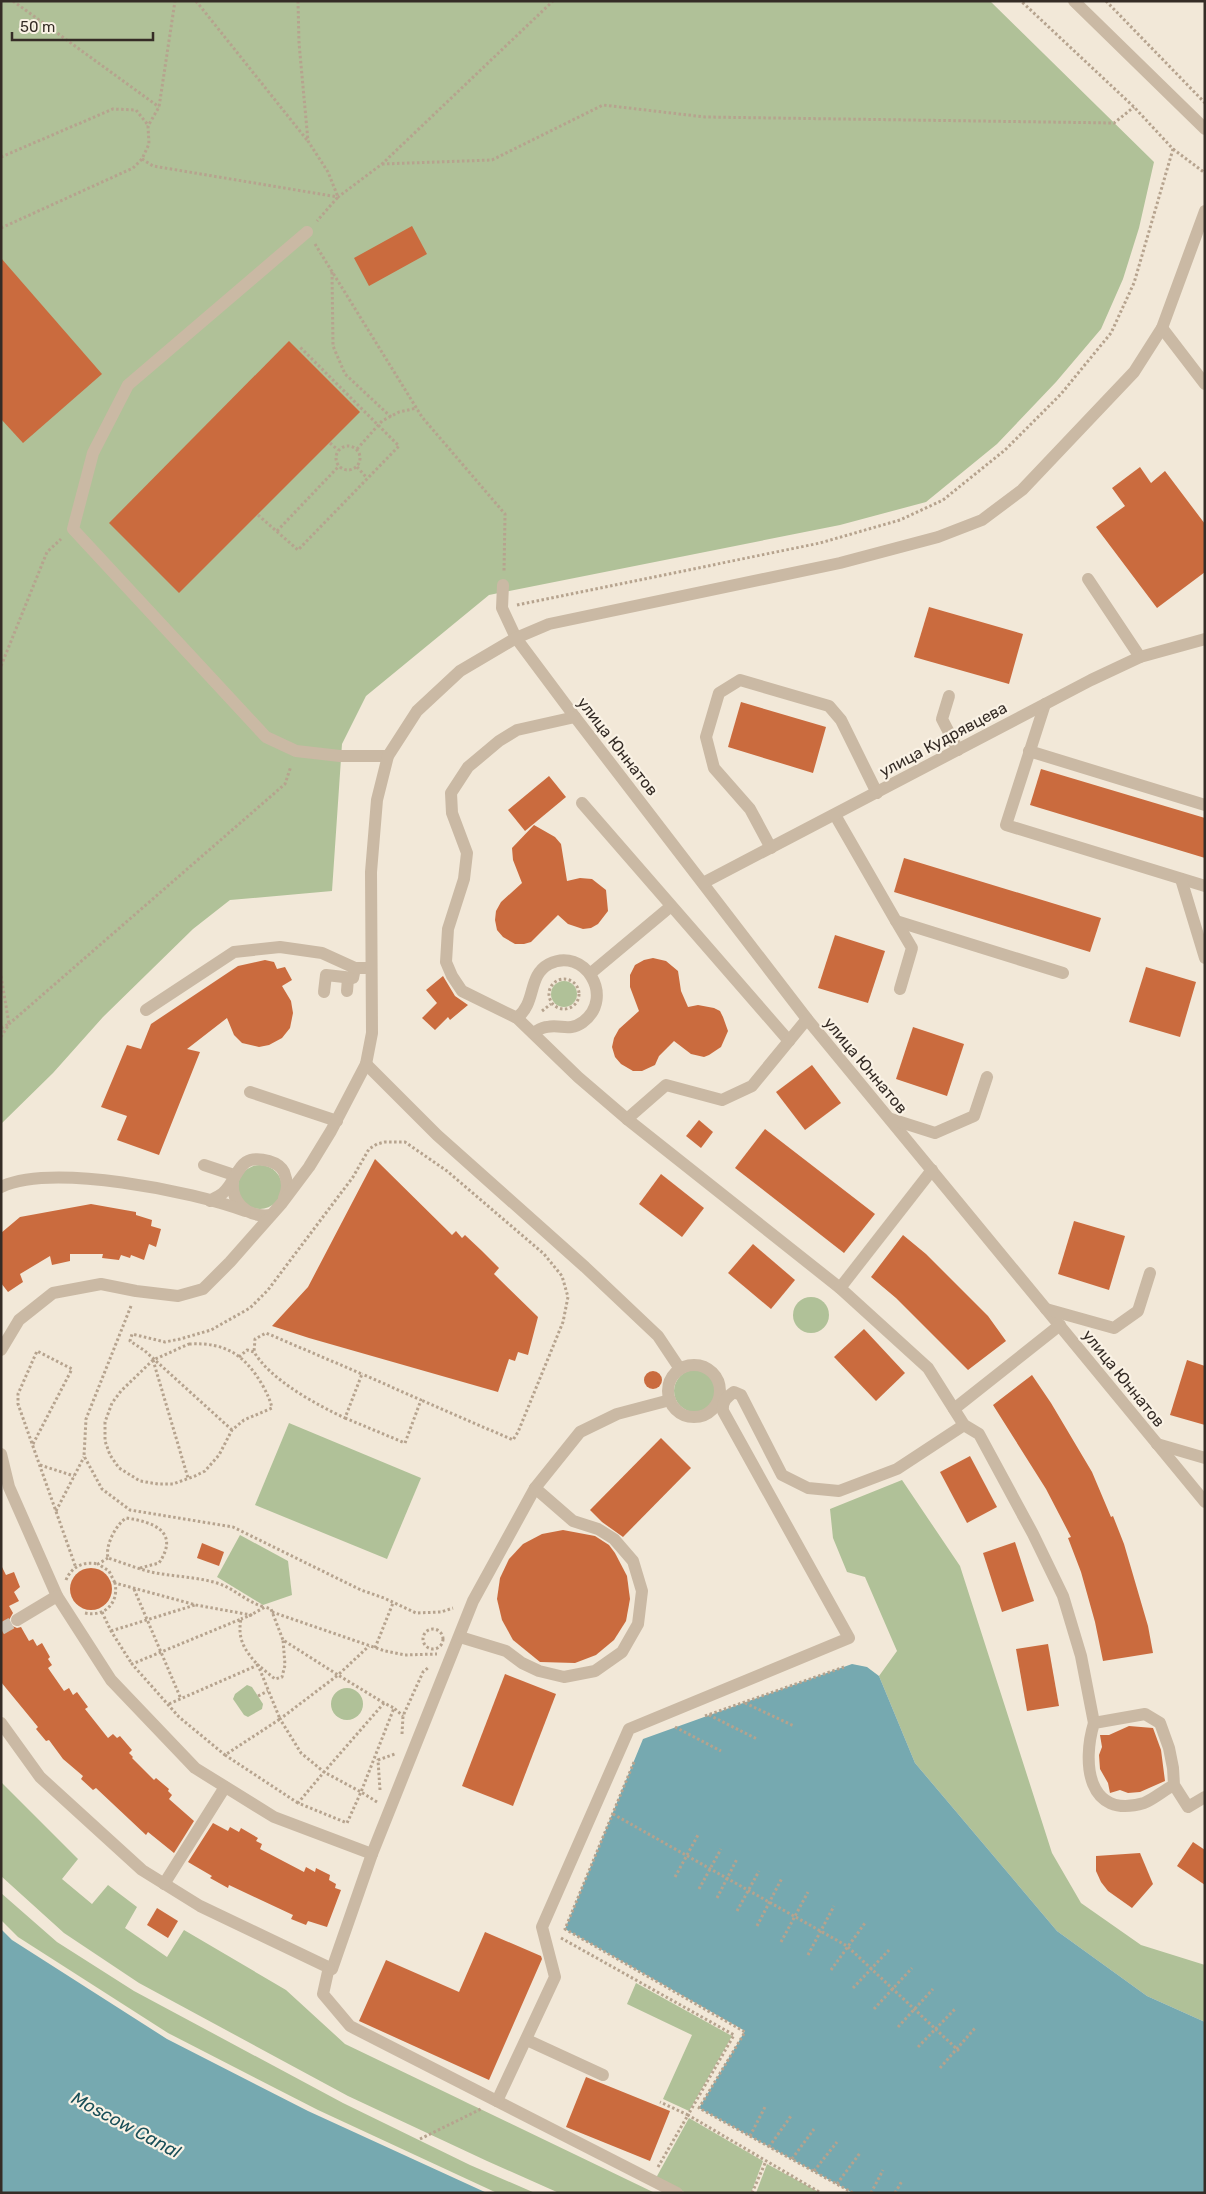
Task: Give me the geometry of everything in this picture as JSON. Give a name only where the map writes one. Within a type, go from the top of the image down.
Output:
[{"type":"street","points":[[1074,1],[1205,129]]},
{"type":"street","points":[[1,1350],[19,1320],[53,1293],[101,1284],[136,1291],[178,1296],[203,1289],[230,1262],[282,1203],[309,1167],[337,1121],[366,1064],[372,1033],[370,891],[377,800],[388,756],[417,711],[460,672],[516,638],[549,624],[840,563],[938,537],[982,520],[1022,490],[1134,372],[1162,328],[1205,212]]},
{"type":"street","points":[[308,232],[128,385],[93,453],[73,529],[266,737],[296,751],[340,756],[388,756]]},
{"type":"street","points":[[1162,328],[1205,384]]},
{"type":"street","points":[[1088,579],[1140,657]]},
{"type":"street","points":[[502,608],[503,585]]},
{"type":"street","name":"улица Юннатов","points":[[502,608],[516,638],[807,1019],[1205,1502]]},
{"type":"street","name":"улица Кудрявцева","points":[[703,883],[1045,704],[1140,657],[1205,639]]},
{"type":"street","points":[[771,848],[750,809],[714,768],[706,737],[719,693],[740,680],[829,706],[842,720],[877,793]]},
{"type":"street","points":[[949,696],[942,719],[958,750]]},
{"type":"street","points":[[1045,704],[1006,825],[1205,886]]},
{"type":"street","points":[[575,716],[517,730],[468,767],[451,793],[452,813],[467,854],[464,879],[448,929],[446,962],[462,991],[517,1018],[578,1078],[840,1288],[928,1368],[964,1425],[979,1434],[1033,1534],[1063,1596],[1081,1656],[1094,1723],[1089,1740],[1088,1762],[1093,1786],[1104,1800],[1120,1806],[1145,1802],[1174,1785]]},
{"type":"street","points":[[1029,751],[1205,805]]},
{"type":"street","points":[[582,803],[670,907],[789,1041]]},
{"type":"street","points":[[835,815],[912,948],[900,989]]},
{"type":"street","points":[[1181,879],[1205,958]]},
{"type":"street","points":[[591,973],[670,907]]},
{"type":"street","points":[[896,921],[1063,973]]},
{"type":"street","points":[[146,1010],[234,952],[280,947],[322,953],[350,979]]},
{"type":"street","points":[[517,1018],[526,1011],[537,977],[541,970],[549,964],[568,961],[584,967],[591,973],[595,982],[597,1000],[588,1017],[573,1027],[548,1026],[533,1033]]},
{"type":"street","points":[[324,992],[326,975],[350,979],[370,968]]},
{"type":"street","points":[[627,1119],[666,1085],[722,1100],[752,1086],[807,1019]]},
{"type":"street","points":[[366,1064],[437,1136],[585,1266],[658,1336],[680,1369]]},
{"type":"street","points":[[890,1119],[935,1133],[974,1116],[987,1077]]},
{"type":"street","points":[[250,1092],[337,1121]]},
{"type":"street","points":[[210,1201],[224,1193],[234,1175],[246,1162],[255,1159],[276,1163],[282,1168],[288,1189],[282,1203]]},
{"type":"street","points":[[204,1165],[234,1175]]},
{"type":"street","points":[[840,1288],[932,1170]]},
{"type":"street","points":[[234,1175],[233,1192],[237,1202],[245,1210]]},
{"type":"street","points":[[1,1187],[14,1181],[81,1177],[168,1191],[262,1216],[271,1215]]},
{"type":"street","points":[[1046,1309],[1114,1328],[1138,1311],[1150,1273]]},
{"type":"street","points":[[954,1409],[1060,1325]]},
{"type":"street","points":[[497,2101],[555,1977],[542,1927],[629,1729],[849,1638],[720,1406],[720,1386],[717,1376],[710,1369],[700,1365],[690,1365],[680,1369],[673,1376],[669,1385],[670,1400],[679,1413],[689,1417],[699,1417],[709,1413],[720,1406],[734,1392],[741,1395],[782,1475],[808,1488],[839,1491],[897,1469],[964,1425]]},
{"type":"street","points":[[1,1723],[40,1777],[142,1870],[200,1906],[332,1969],[372,1854],[460,1637],[472,1600],[535,1488],[580,1432],[617,1414],[670,1400]]},
{"type":"street","points":[[1157,1444],[1205,1458]]},
{"type":"street","points":[[1,1454],[9,1487],[57,1596],[110,1680],[195,1768],[274,1817],[372,1854]]},
{"type":"street","points":[[460,1637],[506,1651],[522,1663],[539,1671],[564,1677],[595,1671],[622,1652],[638,1624],[642,1591],[633,1561],[614,1538],[598,1529],[573,1521],[535,1488]]},
{"type":"street","points":[[17,1620],[57,1596]]},
{"type":"street","points":[[1094,1723],[1146,1714],[1160,1723],[1169,1748],[1174,1785],[1188,1807],[1205,1797]]},
{"type":"street","points":[[164,1884],[225,1787]]},
{"type":"street","points":[[329,1967],[323,1994],[350,2026],[677,2193]]},
{"type":"street","points":[[526,2040],[603,2075]]},
{"type":"path","points":[[13,1],[159,107]]},
{"type":"path","points":[[1,228],[133,168],[142,159],[149,144],[148,126],[159,107],[175,1]]},
{"type":"path","points":[[196,1],[308,141],[328,172],[338,197]]},
{"type":"path","points":[[298,1],[299,43],[308,141]]},
{"type":"path","points":[[503,585],[504,514],[417,408],[308,232],[338,197],[382,164],[553,1]]},
{"type":"path","points":[[1021,1],[1134,107],[1173,149],[1205,173]]},
{"type":"path","points":[[1106,1],[1205,103]]},
{"type":"path","points":[[382,164],[492,160],[603,105],[705,117],[1114,122],[1134,107]]},
{"type":"path","points":[[1,157],[113,109],[136,110],[148,126]]},
{"type":"path","points":[[502,608],[820,543],[900,520],[943,500],[1012,443],[1061,394],[1110,333],[1134,283],[1173,149]]},
{"type":"path","points":[[142,159],[153,166],[338,197]]},
{"type":"path","points":[[332,272],[333,346],[345,374],[391,417]]},
{"type":"path","points":[[258,515],[298,550],[399,446],[299,346]]},
{"type":"path","points":[[358,449],[382,421],[417,408]]},
{"type":"path","points":[[330,443],[338,450]]},
{"type":"path","points":[[350,445],[358,449],[361,460],[357,467],[350,471],[339,466],[336,458],[338,450],[341,447],[350,445]]},
{"type":"path","points":[[277,531],[339,466]]},
{"type":"path","points":[[357,467],[368,478]]},
{"type":"path","points":[[1,666],[47,552],[73,529]]},
{"type":"path","points":[[1,1028],[9,1024],[285,784],[296,751]]},
{"type":"path","points":[[1,976],[9,1024],[1,1037]]},
{"type":"path","points":[[561,979],[574,983],[579,991],[575,1004],[568,1009],[555,1007],[548,995],[553,983],[561,979]]},
{"type":"path","points":[[232,1430],[130,1341],[132,1334],[165,1342],[180,1340],[211,1330],[250,1308],[268,1290],[353,1177],[369,1149],[377,1144],[397,1141],[405,1142],[446,1171],[544,1254],[562,1276],[568,1297],[563,1322],[513,1440],[362,1374],[266,1333],[254,1339],[254,1352],[261,1364],[291,1388],[325,1409],[405,1443],[421,1400]]},
{"type":"path","points":[[56,1511],[84,1456],[86,1419],[136,1291]]},
{"type":"path","points":[[189,1344],[219,1346],[239,1356],[255,1372],[268,1394],[272,1408],[244,1420],[232,1430],[219,1455],[204,1470],[173,1484],[140,1481],[119,1468],[106,1447],[104,1430],[109,1409],[116,1396],[153,1360],[189,1344]]},
{"type":"path","points":[[239,1356],[247,1350],[254,1352]]},
{"type":"path","points":[[33,1444],[72,1370],[37,1351],[18,1394],[18,1404],[76,1568]]},
{"type":"path","points":[[153,1360],[188,1478]]},
{"type":"path","points":[[345,1418],[362,1374]]},
{"type":"path","points":[[84,1456],[102,1489],[130,1510],[233,1528],[361,1590],[416,1613],[441,1612],[472,1600]]},
{"type":"path","points":[[39,1464],[74,1476]]},
{"type":"path","points":[[108,1558],[106,1552],[121,1522],[126,1518],[145,1521],[162,1532],[167,1541],[167,1552],[160,1563],[140,1568]]},
{"type":"path","points":[[98,1564],[108,1558],[155,1573],[188,1576],[223,1585],[257,1605],[271,1609],[283,1640],[285,1665],[282,1677],[275,1679],[258,1666],[246,1652],[240,1633],[241,1619]]},
{"type":"path","points":[[65,1583],[70,1572],[86,1563],[98,1564],[109,1572],[115,1583],[114,1600],[110,1607],[102,1612],[89,1614],[78,1610]]},
{"type":"path","points":[[115,1583],[196,1605],[250,1615]]},
{"type":"path","points":[[134,1589],[181,1699]]},
{"type":"path","points":[[375,1648],[393,1603]]},
{"type":"path","points":[[111,1631],[196,1605]]},
{"type":"path","points":[[132,1664],[241,1619],[265,1607]]},
{"type":"path","points":[[102,1612],[111,1631],[132,1664],[179,1717],[226,1755],[298,1803],[347,1823],[394,1708]]},
{"type":"path","points":[[272,1612],[375,1648],[405,1655],[426,1656],[446,1652]]},
{"type":"path","points":[[240,1625],[250,1615]]},
{"type":"path","points":[[435,1629],[441,1633],[443,1642],[436,1649],[429,1648],[424,1643],[423,1636],[428,1630],[435,1629]]},
{"type":"path","points":[[283,1640],[394,1708],[403,1716]]},
{"type":"path","points":[[226,1755],[280,1719],[338,1675],[369,1646]]},
{"type":"path","points":[[426,1656],[429,1648]]},
{"type":"path","points":[[402,1737],[403,1716],[424,1672],[435,1662]]},
{"type":"path","points":[[258,1666],[280,1719],[301,1753],[324,1772],[381,1804],[378,1760],[395,1756],[397,1749]]},
{"type":"path","points":[[169,1704],[258,1666]]},
{"type":"path","points":[[700,1718],[844,1667]]},
{"type":"path","points":[[258,1696],[268,1691]]},
{"type":"path","points":[[745,1702],[794,1726]]},
{"type":"path","points":[[298,1803],[384,1703]]},
{"type":"path","points":[[709,1715],[756,1739]]},
{"type":"path","points":[[667,1730],[684,1724]]},
{"type":"path","points":[[675,1727],[721,1751]]},
{"type":"path","points":[[636,1755],[565,1929],[745,2032],[699,2108],[853,2193]]},
{"type":"path","points":[[613,1814],[847,1946],[959,2051]]},
{"type":"path","points":[[675,1877],[698,1835]]},
{"type":"path","points":[[699,1889],[721,1849]]},
{"type":"path","points":[[716,1898],[737,1859]]},
{"type":"path","points":[[737,1911],[759,1871]]},
{"type":"path","points":[[757,1926],[782,1878]]},
{"type":"path","points":[[781,1942],[808,1892]]},
{"type":"path","points":[[808,1955],[834,1906]]},
{"type":"path","points":[[831,1970],[865,1923]]},
{"type":"path","points":[[542,1927],[734,2036],[651,2179]]},
{"type":"path","points":[[853,1988],[889,1950]]},
{"type":"path","points":[[874,2009],[912,1968]]},
{"type":"path","points":[[898,2027],[933,1989]]},
{"type":"path","points":[[918,2047],[955,2008]]},
{"type":"path","points":[[940,2068],[976,2028]]},
{"type":"path","points":[[420,2139],[497,2101]]},
{"type":"path","points":[[660,2102],[688,2115],[821,2193]]},
{"type":"path","points":[[750,2136],[765,2107]]},
{"type":"path","points":[[769,2147],[790,2116]]},
{"type":"path","points":[[792,2159],[814,2128]]},
{"type":"path","points":[[814,2171],[837,2142]]},
{"type":"path","points":[[837,2184],[860,2153]]},
{"type":"path","points":[[752,2193],[766,2161]]},
{"type":"path","points":[[871,2193],[883,2170]]},
{"type":"path","points":[[895,2193],[902,2181]]},
{"type":"green space","points":[[1,1],[990,1],[1154,162],[1139,228],[1123,279],[1101,329],[1056,382],[997,444],[926,502],[840,525],[489,595],[366,696],[342,744],[332,891],[230,900],[193,929],[103,1017],[53,1073],[1,1124]]},
{"type":"green space","points":[[564,981],[573,985],[577,994],[573,1003],[564,1007],[555,1003],[551,994],[555,985]]},
{"type":"green space","points":[[256,1165],[264,1165],[276,1171],[282,1187],[276,1203],[264,1209],[256,1209],[244,1203],[238,1191],[238,1183],[244,1171]]},
{"type":"green space","points":[[811,1297],[818,1298],[824,1302],[828,1308],[828,1322],[824,1328],[818,1332],[811,1333],[804,1332],[798,1328],[794,1322],[793,1315],[794,1308],[798,1302],[804,1298]]},
{"type":"green space","points":[[699,1370],[707,1373],[713,1379],[716,1391],[713,1403],[707,1409],[691,1412],[683,1409],[677,1403],[674,1387],[677,1379],[683,1373]]},
{"type":"green space","points":[[289,1423],[421,1478],[387,1559],[255,1505]]},
{"type":"green space","points":[[902,1480],[960,1566],[1052,1853],[1081,1903],[1141,1945],[1205,1965],[1205,2022],[1147,1996],[1057,1931],[915,1763],[879,1676],[897,1651],[865,1577],[847,1572],[833,1538],[830,1509]]},
{"type":"green space","points":[[240,1535],[288,1561],[292,1595],[263,1605],[217,1577]]},
{"type":"green space","points":[[247,1685],[252,1687],[263,1704],[262,1709],[248,1717],[244,1715],[233,1699],[235,1694]]},
{"type":"green space","points":[[347,1688],[353,1689],[358,1693],[362,1698],[362,1710],[358,1715],[353,1719],[347,1720],[341,1719],[336,1715],[332,1710],[331,1704],[332,1698],[336,1693],[341,1689]]},
{"type":"green space","points":[[1,1782],[78,1859],[62,1879],[92,1904],[108,1885],[137,1907],[125,1928],[167,1957],[184,1930],[286,1990],[345,2044],[655,2193],[559,2193],[348,2096],[139,1983],[64,1933],[1,1876]]},
{"type":"green space","points":[[1,1893],[57,1942],[134,1991],[343,2103],[470,2165],[535,2193],[497,2193],[318,2110],[168,2033],[18,1937],[1,1920]]},
{"type":"green space","points":[[636,1983],[732,2036],[689,2111],[663,2099],[692,2035],[627,2004]]},
{"type":"green space","points":[[689,2118],[763,2161],[751,2193],[686,2193],[656,2178]]},
{"type":"green space","points":[[767,2164],[819,2192],[819,2193],[756,2193]]},
{"type":"water","points":[[852,1664],[867,1667],[879,1676],[915,1763],[1057,1931],[1147,1996],[1205,2022],[1205,2193],[853,2193],[699,2108],[745,2031],[565,1929],[643,1739]]},
{"type":"water","name":"Moscow Canal","points":[[1,1929],[12,1940],[167,2039],[308,2111],[487,2193],[1,2193]]},
{"type":"building","points":[[412,226],[427,254],[369,286],[354,258]]},
{"type":"building","points":[[1,258],[102,374],[23,443],[1,419]]},
{"type":"building","points":[[289,341],[360,412],[179,593],[109,523]]},
{"type":"building","points":[[1140,467],[1151,483],[1165,471],[1205,524],[1205,572],[1157,608],[1096,527],[1125,506],[1112,488]]},
{"type":"building","points":[[929,607],[1023,634],[1009,684],[914,657]]},
{"type":"building","points":[[741,702],[826,727],[813,773],[728,747]]},
{"type":"building","points":[[1041,769],[1205,818],[1205,858],[1030,805]]},
{"type":"building","points":[[549,776],[566,797],[525,831],[508,810]]},
{"type":"building","points":[[534,825],[555,837],[561,844],[567,881],[580,878],[592,879],[606,890],[608,911],[598,924],[591,928],[583,929],[568,924],[558,915],[531,942],[515,944],[503,937],[497,930],[496,911],[501,902],[522,883],[513,860],[512,848]]},
{"type":"building","points":[[904,858],[1101,918],[1090,952],[894,892]]},
{"type":"building","points":[[835,935],[885,951],[868,1003],[818,988]]},
{"type":"building","points":[[653,958],[666,961],[678,971],[681,991],[688,1007],[698,1005],[720,1011],[728,1031],[721,1047],[709,1055],[704,1057],[691,1054],[674,1041],[659,1056],[655,1065],[642,1071],[633,1071],[621,1064],[615,1057],[612,1047],[619,1029],[639,1011],[630,987],[630,975],[635,965]]},
{"type":"building","points":[[265,960],[274,962],[277,969],[285,967],[292,980],[282,986],[291,1001],[293,1013],[290,1028],[282,1038],[269,1045],[259,1047],[242,1043],[234,1035],[227,1018],[187,1049],[200,1052],[159,1155],[117,1140],[127,1116],[101,1107],[127,1045],[141,1049],[151,1024],[238,966]]},
{"type":"building","points":[[1146,967],[1196,982],[1180,1037],[1129,1022]]},
{"type":"building","points":[[443,976],[455,996],[468,1005],[450,1020],[448,1017],[435,1030],[422,1018],[437,1003],[426,990]]},
{"type":"building","points":[[913,1027],[964,1044],[947,1096],[896,1079]]},
{"type":"building","points":[[812,1065],[841,1103],[805,1130],[776,1092]]},
{"type":"building","points":[[699,1120],[713,1132],[701,1148],[686,1136]]},
{"type":"building","points":[[765,1129],[875,1214],[844,1253],[735,1168]]},
{"type":"building","points":[[375,1159],[452,1235],[456,1231],[462,1238],[465,1235],[482,1251],[499,1268],[494,1274],[538,1317],[528,1355],[518,1352],[515,1361],[509,1359],[498,1392],[272,1326],[308,1287]]},
{"type":"building","points":[[661,1174],[704,1208],[682,1237],[639,1204]]},
{"type":"building","points":[[91,1204],[136,1212],[136,1215],[152,1220],[151,1226],[161,1229],[156,1247],[149,1244],[144,1260],[131,1255],[130,1258],[121,1255],[119,1260],[102,1258],[103,1254],[70,1254],[70,1261],[52,1265],[50,1256],[20,1274],[23,1282],[8,1292],[1,1283],[1,1233],[20,1217]]},
{"type":"building","points":[[1074,1221],[1125,1236],[1109,1290],[1058,1274]]},
{"type":"building","points":[[903,1235],[926,1254],[988,1316],[1006,1341],[968,1370],[896,1298],[871,1277]]},
{"type":"building","points":[[753,1244],[795,1280],[771,1309],[728,1273]]},
{"type":"building","points":[[864,1329],[905,1373],[876,1401],[834,1357]]},
{"type":"building","points":[[1187,1360],[1205,1366],[1205,1425],[1170,1415]]},
{"type":"building","points":[[653,1371],[659,1374],[662,1380],[659,1386],[653,1389],[647,1386],[644,1380],[647,1374]]},
{"type":"building","points":[[1032,1375],[1092,1472],[1111,1517],[1113,1516],[1124,1544],[1148,1626],[1153,1653],[1103,1661],[1095,1622],[1081,1572],[1068,1538],[1071,1537],[1046,1489],[993,1405]]},
{"type":"building","points":[[661,1438],[691,1468],[623,1537],[602,1522],[590,1510]]},
{"type":"building","points":[[970,1456],[997,1507],[967,1523],[940,1472]]},
{"type":"building","points":[[563,1530],[595,1536],[609,1545],[627,1576],[630,1599],[626,1621],[614,1640],[596,1655],[575,1663],[540,1662],[513,1640],[502,1620],[497,1599],[500,1578],[509,1559],[523,1544],[542,1534]]},
{"type":"building","points":[[1015,1542],[1034,1601],[1002,1612],[983,1553]]},
{"type":"building","points":[[202,1543],[224,1552],[219,1566],[197,1558]]},
{"type":"building","points":[[1,1565],[6,1575],[14,1572],[20,1587],[14,1592],[19,1601],[9,1606],[13,1613],[9,1620],[10,1625],[17,1628],[21,1627],[29,1641],[33,1639],[37,1646],[42,1643],[52,1665],[48,1668],[64,1691],[69,1688],[73,1695],[77,1692],[88,1707],[85,1709],[108,1738],[113,1734],[117,1738],[120,1736],[132,1750],[129,1753],[132,1758],[154,1780],[156,1778],[169,1789],[168,1791],[172,1795],[169,1799],[194,1821],[174,1853],[148,1832],[146,1835],[96,1788],[93,1790],[81,1779],[83,1776],[63,1759],[49,1740],[46,1741],[36,1729],[38,1727],[1,1682]]},
{"type":"building","points":[[95,1568],[103,1571],[109,1577],[112,1589],[109,1601],[103,1607],[87,1610],[79,1607],[73,1601],[70,1585],[73,1577],[79,1571]]},
{"type":"building","points":[[1048,1644],[1059,1706],[1027,1711],[1016,1649]]},
{"type":"building","points":[[505,1674],[556,1694],[513,1806],[462,1786]]},
{"type":"building","points":[[1129,1726],[1153,1728],[1161,1750],[1165,1781],[1140,1792],[1128,1793],[1120,1790],[1110,1793],[1108,1783],[1100,1769],[1099,1755],[1102,1747],[1100,1735],[1109,1735]]},
{"type":"building","points":[[213,1823],[228,1831],[230,1827],[239,1832],[241,1828],[258,1838],[256,1841],[262,1844],[260,1849],[304,1872],[306,1867],[315,1872],[316,1868],[330,1875],[329,1880],[336,1884],[335,1888],[341,1890],[327,1927],[308,1921],[306,1925],[291,1919],[293,1915],[229,1885],[228,1888],[188,1862]]},
{"type":"building","points":[[1193,1842],[1205,1850],[1205,1885],[1177,1866]]},
{"type":"building","points":[[1140,1853],[1153,1884],[1132,1908],[1108,1891],[1101,1882],[1096,1871],[1096,1856]]},
{"type":"building","points":[[157,1908],[178,1921],[168,1938],[147,1925]]},
{"type":"building","points":[[485,1932],[541,1956],[542,1959],[489,2080],[359,2021],[386,1960],[459,1992]]},
{"type":"building","points":[[586,2077],[670,2111],[650,2161],[566,2127]]},
{"type":"tunnel","points":[[1,1629],[17,1620]]}]
